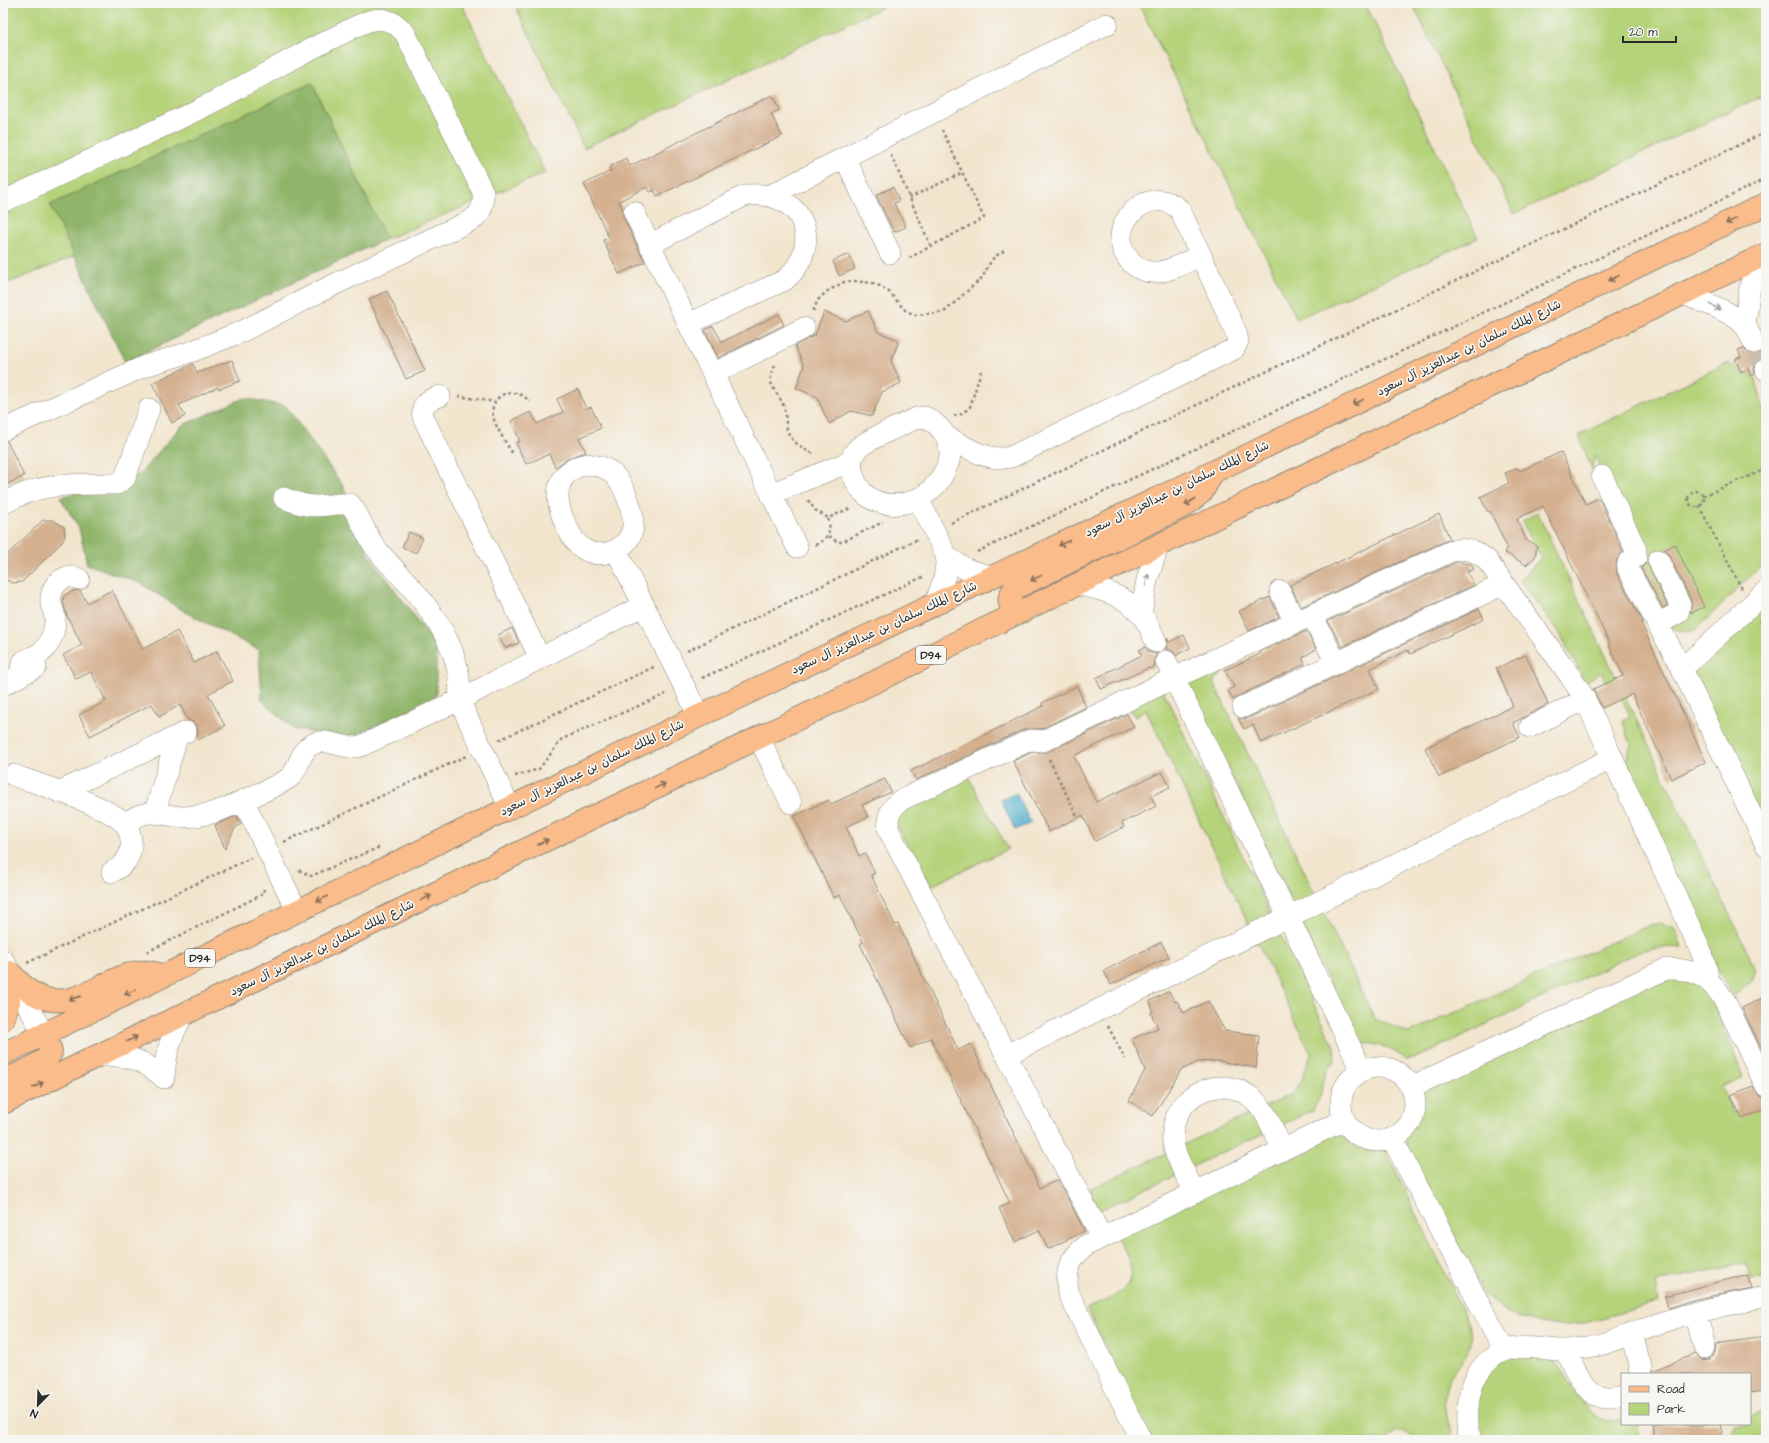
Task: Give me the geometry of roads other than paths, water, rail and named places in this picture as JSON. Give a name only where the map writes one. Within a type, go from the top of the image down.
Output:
[{"type":"main road","name":"شارع الملك سلمان بن عبدالعزيز آل سعود","points":[[3,1054],[699,716],[1213,472],[1766,204]]},
{"type":"main road","name":"شارع الملك سلمان بن عبدالعزيز آل سعود","points":[[3,1103],[97,1056],[1682,294],[1762,257]]},
{"type":"main road","points":[[1024,611],[1012,607],[1009,600],[1010,594],[1015,588],[1184,506],[1202,492],[1213,472]]},
{"type":"main road","points":[[6,966],[34,994],[46,999],[58,1001],[70,1000],[134,974],[148,972],[164,976]]},
{"type":"main road","points":[[3,1019],[9,1002],[6,966]]},
{"type":"main road","points":[[3,1080],[46,1060],[51,1055],[52,1051],[44,1035]]},
{"type":"street","points":[[3,202],[185,116],[319,44],[365,23],[383,19],[391,21],[399,26],[405,33],[483,192],[484,200],[478,215],[472,220],[331,286],[243,331],[193,351],[145,366],[3,430]]},
{"type":"street","points":[[771,195],[1107,24]]},
{"type":"street","points":[[845,158],[890,253]]},
{"type":"street","points":[[649,244],[744,196],[757,194],[771,195],[783,200],[794,209],[801,220],[805,233],[806,246],[802,259],[795,271],[785,280],[688,324]]},
{"type":"street","points":[[634,212],[771,494],[803,547]]},
{"type":"street","points":[[940,430],[950,452],[948,466],[937,485],[919,500],[908,503],[892,504],[876,501],[868,496],[855,481],[851,461],[855,451],[862,445],[917,418],[925,418],[940,430],[991,458],[1001,459],[1011,457],[1234,349],[1238,341],[1236,332],[1201,255]]},
{"type":"street","points":[[1682,294],[1715,307],[1750,334],[1748,292],[1762,257]]},
{"type":"street","points":[[713,374],[804,328]]},
{"type":"street","points":[[440,396],[429,400],[424,404],[422,410],[423,417],[540,658]]},
{"type":"street","points":[[3,504],[21,494],[40,488],[117,484],[125,478],[149,409]]},
{"type":"street","points":[[771,494],[851,461]]},
{"type":"street","points":[[1602,476],[1636,550],[1636,556],[1629,560],[1627,564],[1628,569],[1682,669],[1766,845]]},
{"type":"street","points":[[284,498],[303,505],[316,506],[340,503],[350,504],[357,513],[372,544],[422,600],[441,629],[456,659],[460,672],[461,686],[459,700],[510,808]]},
{"type":"street","points":[[919,500],[950,562],[979,574],[992,577]]},
{"type":"street","points":[[1141,614],[1147,580],[1158,546]]},
{"type":"street","points":[[1102,1238],[889,831],[887,822],[891,809],[901,800],[1030,740],[1040,741],[1170,670],[1304,619],[1454,550],[1466,549],[1477,552],[1486,559],[1585,699],[1614,758],[1703,958],[1708,971],[1708,980]]},
{"type":"street","points":[[616,550],[699,716]]},
{"type":"street","points":[[1658,560],[1680,605],[1678,613],[1658,624]]},
{"type":"street","points":[[935,604],[950,562]]},
{"type":"street","points":[[23,674],[21,668],[23,662],[44,650],[49,642],[55,622],[55,616],[51,606],[51,598],[59,580],[65,576],[72,576],[79,579]]},
{"type":"street","points":[[1243,707],[1504,584]]},
{"type":"street","points":[[1079,585],[1113,594],[1128,603],[1141,614],[1156,642]]},
{"type":"street","points":[[1280,591],[1304,619],[1336,663]]},
{"type":"street","points":[[1682,669],[1766,591]]},
{"type":"street","points":[[125,824],[134,817],[144,813],[155,812],[182,817],[199,816],[216,812],[284,782],[290,777],[297,767],[301,755],[305,749],[311,745],[324,741],[350,748],[361,746],[459,700],[644,605]]},
{"type":"street","points":[[3,685],[51,659]]},
{"type":"street","points":[[1170,670],[1362,1071]]},
{"type":"street","points":[[1530,727],[1585,699]]},
{"type":"street","points":[[59,792],[181,734],[155,812]]},
{"type":"street","points":[[759,738],[791,803]]},
{"type":"street","points":[[1006,1055],[1614,758]]},
{"type":"street","points":[[6,773],[103,809],[125,824],[130,832],[132,842],[131,852],[127,860],[120,868],[112,872]]},
{"type":"street","points":[[243,800],[297,911]]},
{"type":"street","points":[[6,966],[44,1035]]},
{"type":"street","points":[[1411,1087],[1666,969],[1688,971],[1699,974],[1708,980],[1718,990],[1725,1001],[1766,1086]]},
{"type":"street","points":[[97,1056],[115,1055],[134,1058],[150,1066],[164,1078],[169,1045],[183,1015]]},
{"type":"street","points":[[1373,1068],[1384,1068],[1395,1071],[1404,1078],[1411,1087],[1415,1099],[1415,1111],[1403,1132],[1392,1138],[1382,1141],[1370,1141],[1351,1129],[1344,1120],[1341,1109],[1341,1097],[1345,1086],[1352,1077],[1362,1071],[1373,1068]]},
{"type":"street","points":[[1195,1193],[1177,1154],[1173,1134],[1174,1124],[1180,1110],[1189,1099],[1197,1093],[1206,1089],[1226,1087],[1244,1092],[1263,1110],[1283,1150]]},
{"type":"street","points":[[1142,1440],[1068,1292],[1066,1278],[1069,1265],[1076,1254],[1102,1238],[1344,1120]]},
{"type":"street","points":[[1392,1138],[1504,1351]]},
{"type":"street","points":[[1468,1440],[1467,1409],[1470,1391],[1478,1374],[1485,1365],[1504,1351],[1516,1347],[1529,1346],[1565,1350],[1590,1347],[1696,1312],[1766,1297]]},
{"type":"street","points":[[1696,1312],[1705,1348]]},
{"type":"street","points":[[1632,1333],[1640,1365],[1639,1373]]},
{"type":"street","points":[[1565,1350],[1583,1382],[1592,1393],[1605,1398],[1621,1396]]},
{"type":"water","points":[[1016,793],[1031,823],[1015,830],[1001,800]]},
{"type":"tunnel","points":[[1754,343],[1766,369]]}]
